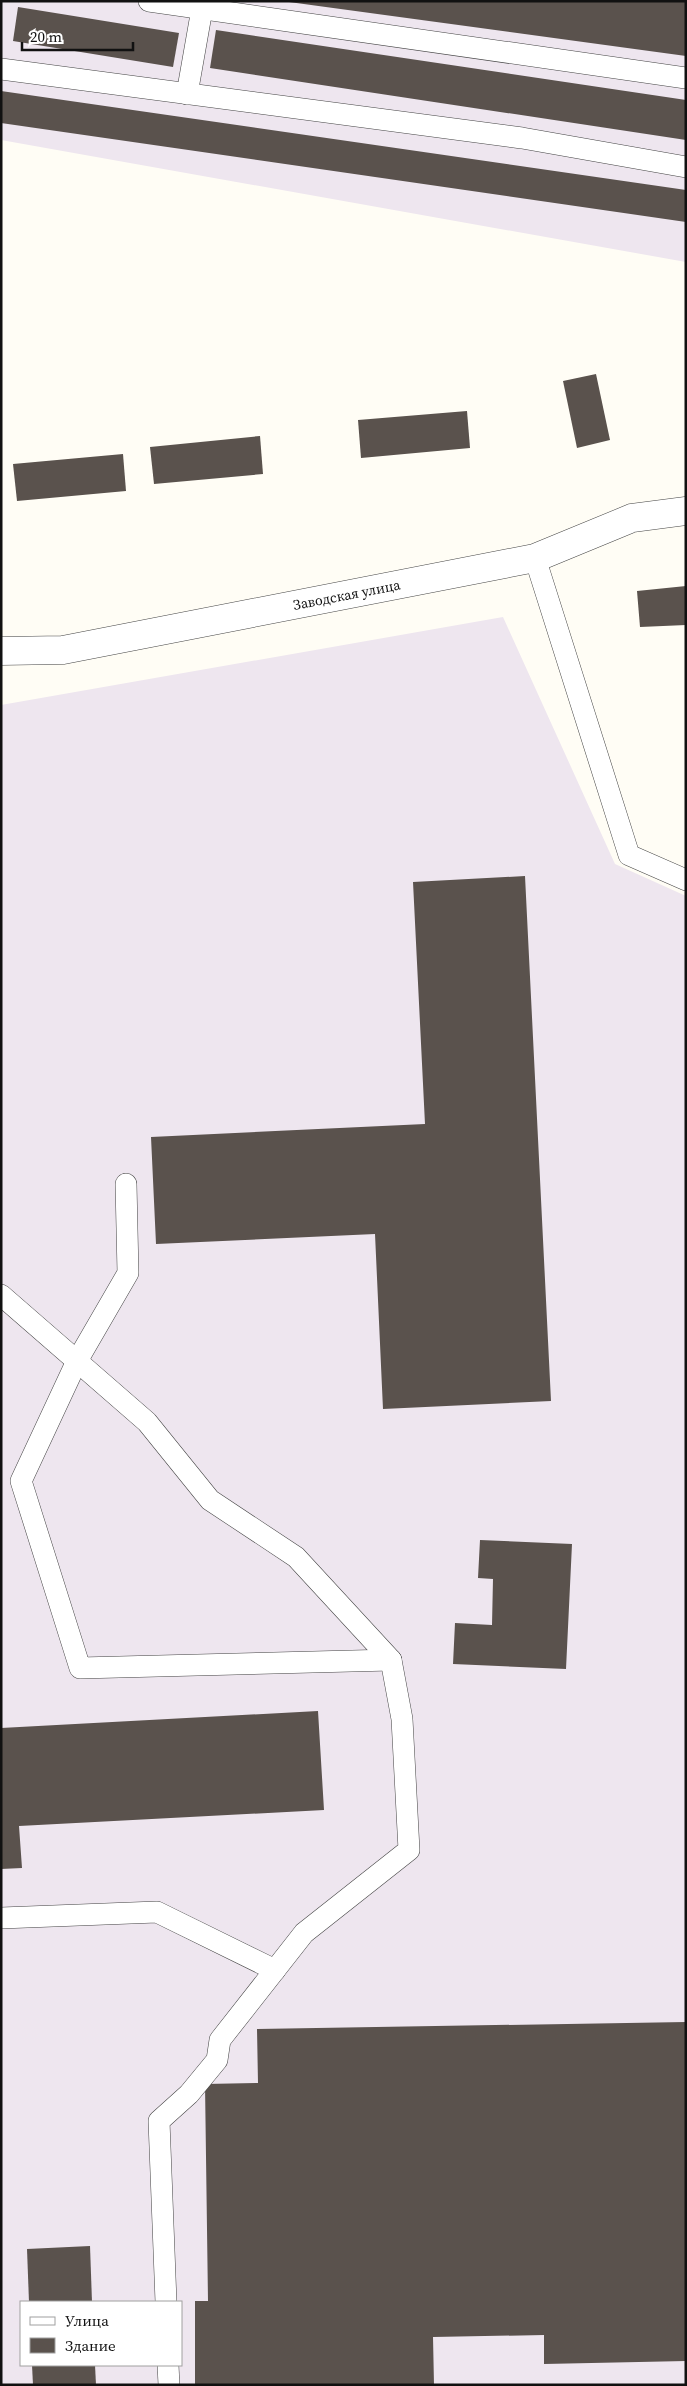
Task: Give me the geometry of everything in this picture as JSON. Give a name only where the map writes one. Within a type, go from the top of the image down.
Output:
[{"type":"street","name":"Заводская улица","points":[[1,651],[63,650],[535,558],[632,518],[686,511]]},
{"type":"lane","points":[[149,1],[202,9],[246,8],[686,78]]},
{"type":"lane","points":[[187,94],[202,9]]},
{"type":"lane","points":[[1,69],[522,138],[686,166]]},
{"type":"lane","points":[[535,558],[629,855],[686,880]]},
{"type":"lane","points":[[126,1184],[128,1273],[77,1361],[21,1481],[80,1668],[391,1660]]},
{"type":"lane","points":[[1,1295],[147,1422],[210,1500],[296,1557],[391,1660],[402,1719],[409,1850],[304,1933],[220,2040],[217,2060],[189,2094],[159,2121],[166,2301]]},
{"type":"lane","points":[[1,1918],[157,1912],[275,1970]]},
{"type":"lane","points":[[168,2366],[169,2385]]},
{"type":"shaded area","points":[[1,1],[686,1],[686,262],[1,140]]},
{"type":"shaded area","points":[[503,617],[615,864],[686,896],[686,2385],[1,2385],[1,705]]},
{"type":"building","points":[[686,1],[686,56],[289,2]]},
{"type":"building","points":[[18,7],[179,33],[173,67],[13,41]]},
{"type":"building","points":[[216,30],[686,100],[686,140],[210,68]]},
{"type":"building","points":[[1,91],[686,190],[686,222],[1,123]]},
{"type":"building","points":[[596,374],[610,440],[577,448],[563,381]]},
{"type":"building","points":[[467,411],[470,448],[361,458],[358,420]]},
{"type":"building","points":[[260,436],[263,474],[154,484],[150,447]]},
{"type":"building","points":[[123,454],[126,491],[17,501],[13,464]]},
{"type":"building","points":[[686,586],[686,625],[640,627],[637,591]]},
{"type":"building","points":[[525,876],[551,1401],[383,1409],[375,1234],[156,1244],[151,1137],[425,1124],[413,882]]},
{"type":"building","points":[[480,1540],[572,1544],[566,1669],[453,1664],[455,1623],[492,1625],[493,1579],[478,1578]]},
{"type":"building","points":[[318,1711],[324,1810],[19,1826],[22,1868],[1,1869],[1,1728]]},
{"type":"building","points":[[686,2022],[686,2361],[544,2364],[544,2335],[433,2337],[434,2385],[195,2385],[195,2301],[208,2301],[205,2084],[258,2083],[257,2029]]},
{"type":"building","points":[[90,2246],[92,2301],[29,2301],[27,2249]]},
{"type":"building","points":[[32,2366],[95,2366],[96,2385],[33,2385]]}]
